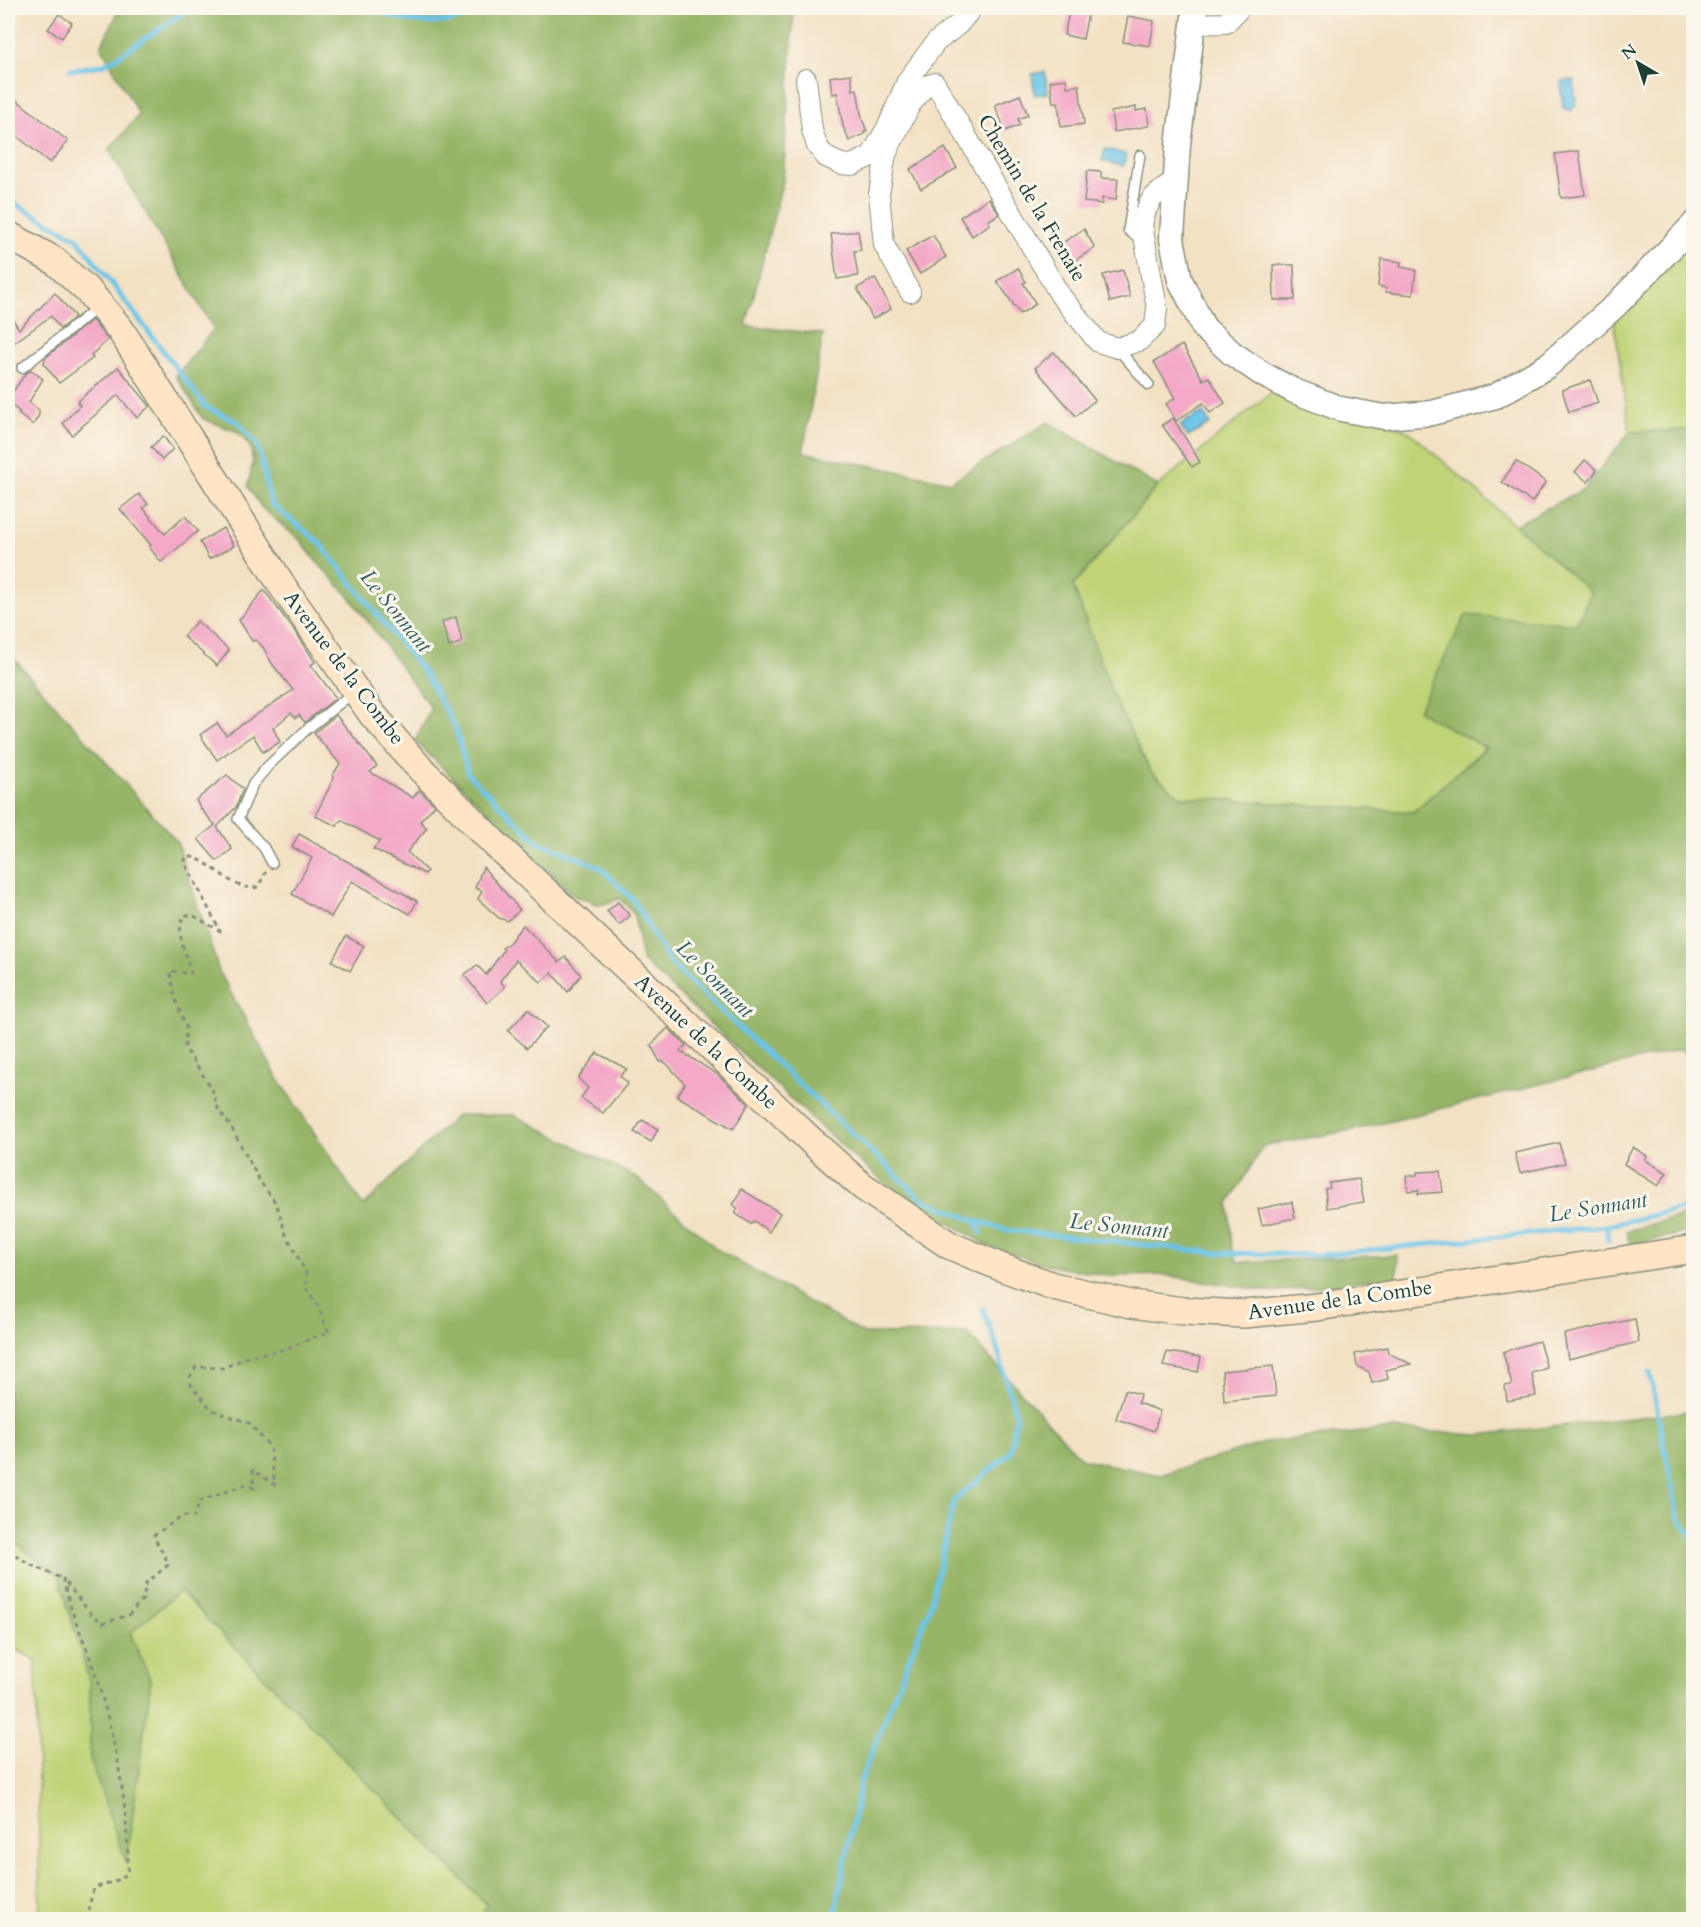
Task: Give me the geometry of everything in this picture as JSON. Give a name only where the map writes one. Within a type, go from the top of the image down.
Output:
[{"type":"main road","name":"Avenue de la Combe","points":[[8,235],[55,261],[101,305],[131,345],[288,594],[372,714],[416,764],[495,844],[819,1148],[862,1186],[949,1245],[1053,1286],[1131,1304],[1183,1311],[1244,1314],[1317,1307],[1694,1249]]},
{"type":"street","points":[[806,80],[812,130],[817,146],[826,158],[841,164],[852,165],[871,156],[889,123],[907,81],[936,42],[959,24],[972,8]]},
{"type":"street","points":[[1240,8],[1226,23],[1194,16],[1175,181],[1172,239],[1180,280],[1204,328],[1233,354],[1264,375],[1294,391],[1341,409],[1384,417],[1432,413],[1496,396],[1547,366],[1616,305],[1694,224]]},
{"type":"street","name":"Chemin de la Frenaie","points":[[910,292],[884,245],[879,194],[886,154],[909,107],[925,86],[935,83],[1060,295],[1098,342],[1117,348]]},
{"type":"street","points":[[1117,348],[1139,342],[1155,326],[1157,308],[1144,238],[1144,218],[1152,196],[1175,181]]},
{"type":"lane","points":[[1140,155],[1128,230],[1135,236],[1144,238]]},
{"type":"lane","points":[[22,368],[101,305]]},
{"type":"lane","points":[[1117,348],[1149,386]]},
{"type":"lane","points":[[272,863],[264,848],[238,819],[253,784],[268,766],[306,730],[356,690]]},
{"type":"path","points":[[8,1550],[29,1564],[63,1579],[91,1614],[103,1623],[129,1615],[143,1599],[146,1583],[168,1565],[166,1555],[157,1544],[154,1535],[183,1516],[194,1517],[200,1502],[246,1485],[254,1488],[253,1470],[274,1485],[270,1447],[249,1423],[212,1410],[191,1386],[190,1377],[196,1367],[223,1368],[250,1356],[287,1349],[329,1333],[317,1304],[305,1287],[308,1277],[286,1234],[276,1203],[261,1183],[230,1125],[219,1111],[212,1089],[185,1048],[186,1027],[174,995],[170,971],[191,974],[180,940],[180,924],[184,915],[194,916],[220,931],[184,861],[188,856],[199,858],[231,881],[251,889],[258,887],[272,863]]},
{"type":"path","points":[[63,1579],[68,1604],[87,1652],[108,1720],[120,1771],[129,1842],[128,1872],[121,1879],[94,1888],[88,1920]]},
{"type":"green space","points":[[120,8],[794,8],[783,180],[746,326],[823,334],[803,452],[951,482],[1048,422],[1158,486],[1073,586],[1116,703],[1151,772],[1181,797],[1413,812],[1486,748],[1418,711],[1466,615],[1577,624],[1591,593],[1515,525],[1584,489],[1630,432],[1689,430],[1693,426],[1693,1061],[1682,1049],[1363,1128],[1263,1146],[1229,1203],[1232,1249],[1238,1262],[1398,1255],[1397,1277],[1273,1292],[1164,1275],[1112,1276],[1051,1266],[990,1247],[889,1186],[846,1150],[642,960],[634,914],[620,899],[600,905],[574,896],[415,741],[431,708],[349,596],[315,560],[301,541],[262,508],[248,487],[253,461],[250,446],[238,432],[203,419],[176,376],[214,329],[109,150],[139,115],[101,46]]},
{"type":"green space","points":[[1693,237],[1694,426],[1689,430],[1630,432],[1614,321]]},
{"type":"green space","points":[[1314,386],[1411,433],[1591,592],[1577,624],[1486,747],[1413,812],[1181,797],[1151,772],[1116,703],[1073,586],[1158,486],[1273,391]]},
{"type":"green space","points":[[8,652],[177,842],[219,971],[277,1077],[363,1206],[457,1115],[514,1115],[636,1177],[718,1250],[864,1334],[967,1333],[1082,1459],[1160,1475],[1267,1442],[1392,1429],[1479,1435],[1693,1411],[1693,1919],[480,1919],[487,1905],[180,1591],[130,1633],[151,1681],[126,1863],[90,1759],[90,1683],[59,1576],[8,1537]]},
{"type":"green space","points":[[1693,1213],[1693,1231],[1630,1245],[1626,1231]]},
{"type":"green space","points":[[8,1537],[59,1576],[90,1683],[90,1759],[151,1681],[130,1633],[180,1591],[488,1906],[480,1919],[40,1919],[36,1660],[8,1645]]},
{"type":"water","points":[[1045,72],[1048,93],[1035,95],[1032,74]]},
{"type":"water","points":[[1574,80],[1576,106],[1570,111],[1563,108],[1561,81]]},
{"type":"water","points":[[1105,149],[1126,154],[1124,166],[1102,161]]},
{"type":"water","points":[[1203,412],[1210,424],[1188,437],[1180,425]]},
{"type":"building","points":[[1070,9],[1088,14],[1083,39],[1064,35]]},
{"type":"building","points":[[59,14],[72,23],[62,38],[48,29]]},
{"type":"building","points":[[1128,16],[1154,21],[1150,46],[1123,42]]},
{"type":"building","points":[[851,74],[853,90],[857,89],[862,119],[867,131],[849,141],[843,126],[837,93],[832,94],[830,77]]},
{"type":"building","points":[[1066,79],[1067,87],[1079,85],[1084,124],[1061,127],[1058,102],[1053,103],[1050,81]]},
{"type":"building","points":[[8,93],[68,141],[50,163],[8,129]]},
{"type":"building","points":[[1020,95],[1028,115],[1018,119],[1020,125],[1005,131],[995,105]]},
{"type":"building","points":[[1136,107],[1136,111],[1147,109],[1149,126],[1114,132],[1111,112]]},
{"type":"building","points":[[945,148],[957,168],[921,189],[910,169]]},
{"type":"building","points":[[1579,151],[1585,195],[1561,198],[1555,154]]},
{"type":"building","points":[[1087,171],[1101,172],[1101,178],[1118,179],[1116,200],[1102,198],[1102,204],[1084,202]]},
{"type":"building","points":[[989,198],[999,214],[988,221],[990,224],[972,236],[960,217]]},
{"type":"building","points":[[1084,229],[1095,248],[1074,261],[1062,243]]},
{"type":"building","points":[[858,231],[861,250],[854,251],[858,276],[837,279],[831,234]]},
{"type":"building","points":[[933,235],[946,257],[920,274],[906,251]]},
{"type":"building","points":[[1381,259],[1401,262],[1400,267],[1416,270],[1413,295],[1386,292],[1386,288],[1378,286]]},
{"type":"building","points":[[1273,265],[1294,265],[1295,300],[1274,300]]},
{"type":"building","points":[[1018,268],[1026,282],[1023,283],[1036,304],[1020,314],[997,281]]},
{"type":"building","points":[[1123,270],[1130,297],[1110,302],[1103,275]]},
{"type":"building","points":[[875,278],[891,309],[873,319],[857,288]]},
{"type":"building","points":[[55,293],[75,317],[60,329],[51,316],[8,347],[8,312],[19,329]]},
{"type":"building","points":[[92,320],[108,340],[91,355],[93,358],[59,383],[44,364],[45,358]]},
{"type":"building","points":[[1182,345],[1203,380],[1209,377],[1225,403],[1210,413],[1203,403],[1176,421],[1166,404],[1175,398],[1154,362]]},
{"type":"building","points":[[1054,352],[1095,400],[1076,416],[1035,368]]},
{"type":"building","points":[[118,367],[150,406],[137,418],[118,395],[72,435],[63,423],[80,405],[77,402]]},
{"type":"building","points":[[31,370],[43,379],[29,402],[39,410],[39,415],[33,425],[8,403],[8,399],[25,374]]},
{"type":"building","points":[[1590,380],[1598,403],[1569,412],[1562,390]]},
{"type":"building","points":[[1173,418],[1200,462],[1192,467],[1162,425]]},
{"type":"building","points":[[163,436],[173,449],[162,460],[151,447]]},
{"type":"building","points":[[1585,460],[1597,470],[1588,482],[1575,472]]},
{"type":"building","points":[[1516,461],[1546,482],[1532,502],[1502,482]]},
{"type":"building","points":[[139,494],[148,504],[143,508],[165,534],[185,516],[198,531],[161,562],[149,547],[151,545],[120,509]]},
{"type":"building","points":[[223,528],[234,546],[209,559],[200,542]]},
{"type":"building","points":[[264,590],[299,637],[315,662],[311,665],[336,698],[305,722],[299,715],[296,718],[291,713],[273,728],[280,742],[263,752],[253,735],[217,760],[200,735],[217,723],[226,735],[293,690],[273,665],[263,647],[256,640],[252,641],[239,620]]},
{"type":"building","points":[[456,617],[462,642],[449,647],[442,622]]},
{"type":"building","points":[[197,621],[229,650],[217,666],[183,636]]},
{"type":"building","points":[[336,715],[377,766],[370,772],[413,798],[419,790],[435,805],[420,821],[427,828],[407,852],[427,871],[425,874],[373,849],[380,841],[341,820],[337,826],[315,816],[334,778],[332,776],[340,764],[314,733]]},
{"type":"building","points":[[227,775],[243,789],[236,807],[217,827],[232,849],[217,861],[198,839],[215,825],[196,800]]},
{"type":"building","points":[[299,834],[417,901],[410,914],[352,881],[331,917],[292,894],[312,858],[292,847]]},
{"type":"building","points":[[483,867],[520,910],[507,921],[499,918],[478,899],[482,891],[475,888]]},
{"type":"building","points":[[618,902],[630,916],[619,925],[607,911]]},
{"type":"building","points":[[523,925],[559,962],[566,957],[581,975],[568,992],[552,973],[541,982],[516,960],[500,981],[505,987],[487,1003],[464,975],[477,965],[486,975],[504,950],[502,948]]},
{"type":"building","points":[[346,936],[364,946],[350,971],[332,961]]},
{"type":"building","points":[[528,1009],[547,1027],[527,1048],[508,1031]]},
{"type":"building","points":[[668,1028],[686,1045],[680,1051],[717,1074],[749,1104],[733,1129],[677,1096],[685,1084],[667,1064],[660,1062],[651,1045]]},
{"type":"building","points":[[597,1053],[627,1069],[620,1076],[628,1083],[603,1113],[581,1098],[588,1088],[578,1078]]},
{"type":"building","points":[[642,1120],[658,1129],[651,1142],[634,1132]]},
{"type":"building","points":[[1559,1143],[1565,1163],[1520,1173],[1515,1153]]},
{"type":"building","points":[[1633,1147],[1647,1156],[1645,1160],[1667,1173],[1658,1186],[1624,1164]]},
{"type":"building","points":[[1440,1171],[1443,1192],[1418,1194],[1419,1190],[1408,1191],[1406,1176],[1417,1175],[1417,1172]]},
{"type":"building","points":[[1359,1179],[1364,1202],[1327,1208],[1325,1189],[1330,1188],[1329,1183]]},
{"type":"building","points":[[741,1189],[780,1213],[769,1232],[754,1221],[751,1224],[735,1213],[738,1209],[733,1204]]},
{"type":"building","points":[[1292,1202],[1295,1218],[1262,1225],[1258,1209]]},
{"type":"building","points":[[1635,1319],[1639,1342],[1568,1359],[1564,1334]]},
{"type":"building","points":[[1539,1341],[1547,1368],[1532,1373],[1536,1396],[1507,1401],[1505,1386],[1512,1385],[1503,1352]]},
{"type":"building","points":[[1387,1347],[1388,1353],[1411,1364],[1386,1370],[1388,1379],[1372,1383],[1369,1372],[1357,1366],[1355,1354]]},
{"type":"building","points":[[1167,1352],[1201,1357],[1198,1372],[1163,1366]]},
{"type":"building","points":[[1273,1366],[1276,1396],[1224,1401],[1222,1371]]},
{"type":"building","points":[[1125,1390],[1140,1394],[1138,1403],[1160,1411],[1154,1431],[1116,1419]]},
{"type":"waterway","points":[[70,70],[102,65],[111,61],[191,8]]},
{"type":"waterway","points":[[368,8],[415,22],[426,23],[463,18]]},
{"type":"waterway","name":"Le Sonnant","points":[[8,200],[77,238],[206,407],[238,422],[258,446],[271,504],[319,542],[425,674],[456,729],[468,774],[537,841],[600,867],[634,901],[669,962],[922,1199],[976,1221],[1006,1230],[1219,1253],[1320,1255],[1606,1226],[1694,1206]]},
{"type":"waterway","points":[[976,1221],[981,1233]]},
{"type":"waterway","points":[[1606,1226],[1608,1241]]},
{"type":"waterway","points":[[834,1920],[861,1780],[930,1606],[954,1501],[1011,1452],[1016,1415],[996,1344],[983,1309]]},
{"type":"waterway","points":[[1650,1373],[1678,1517],[1694,1538]]}]
